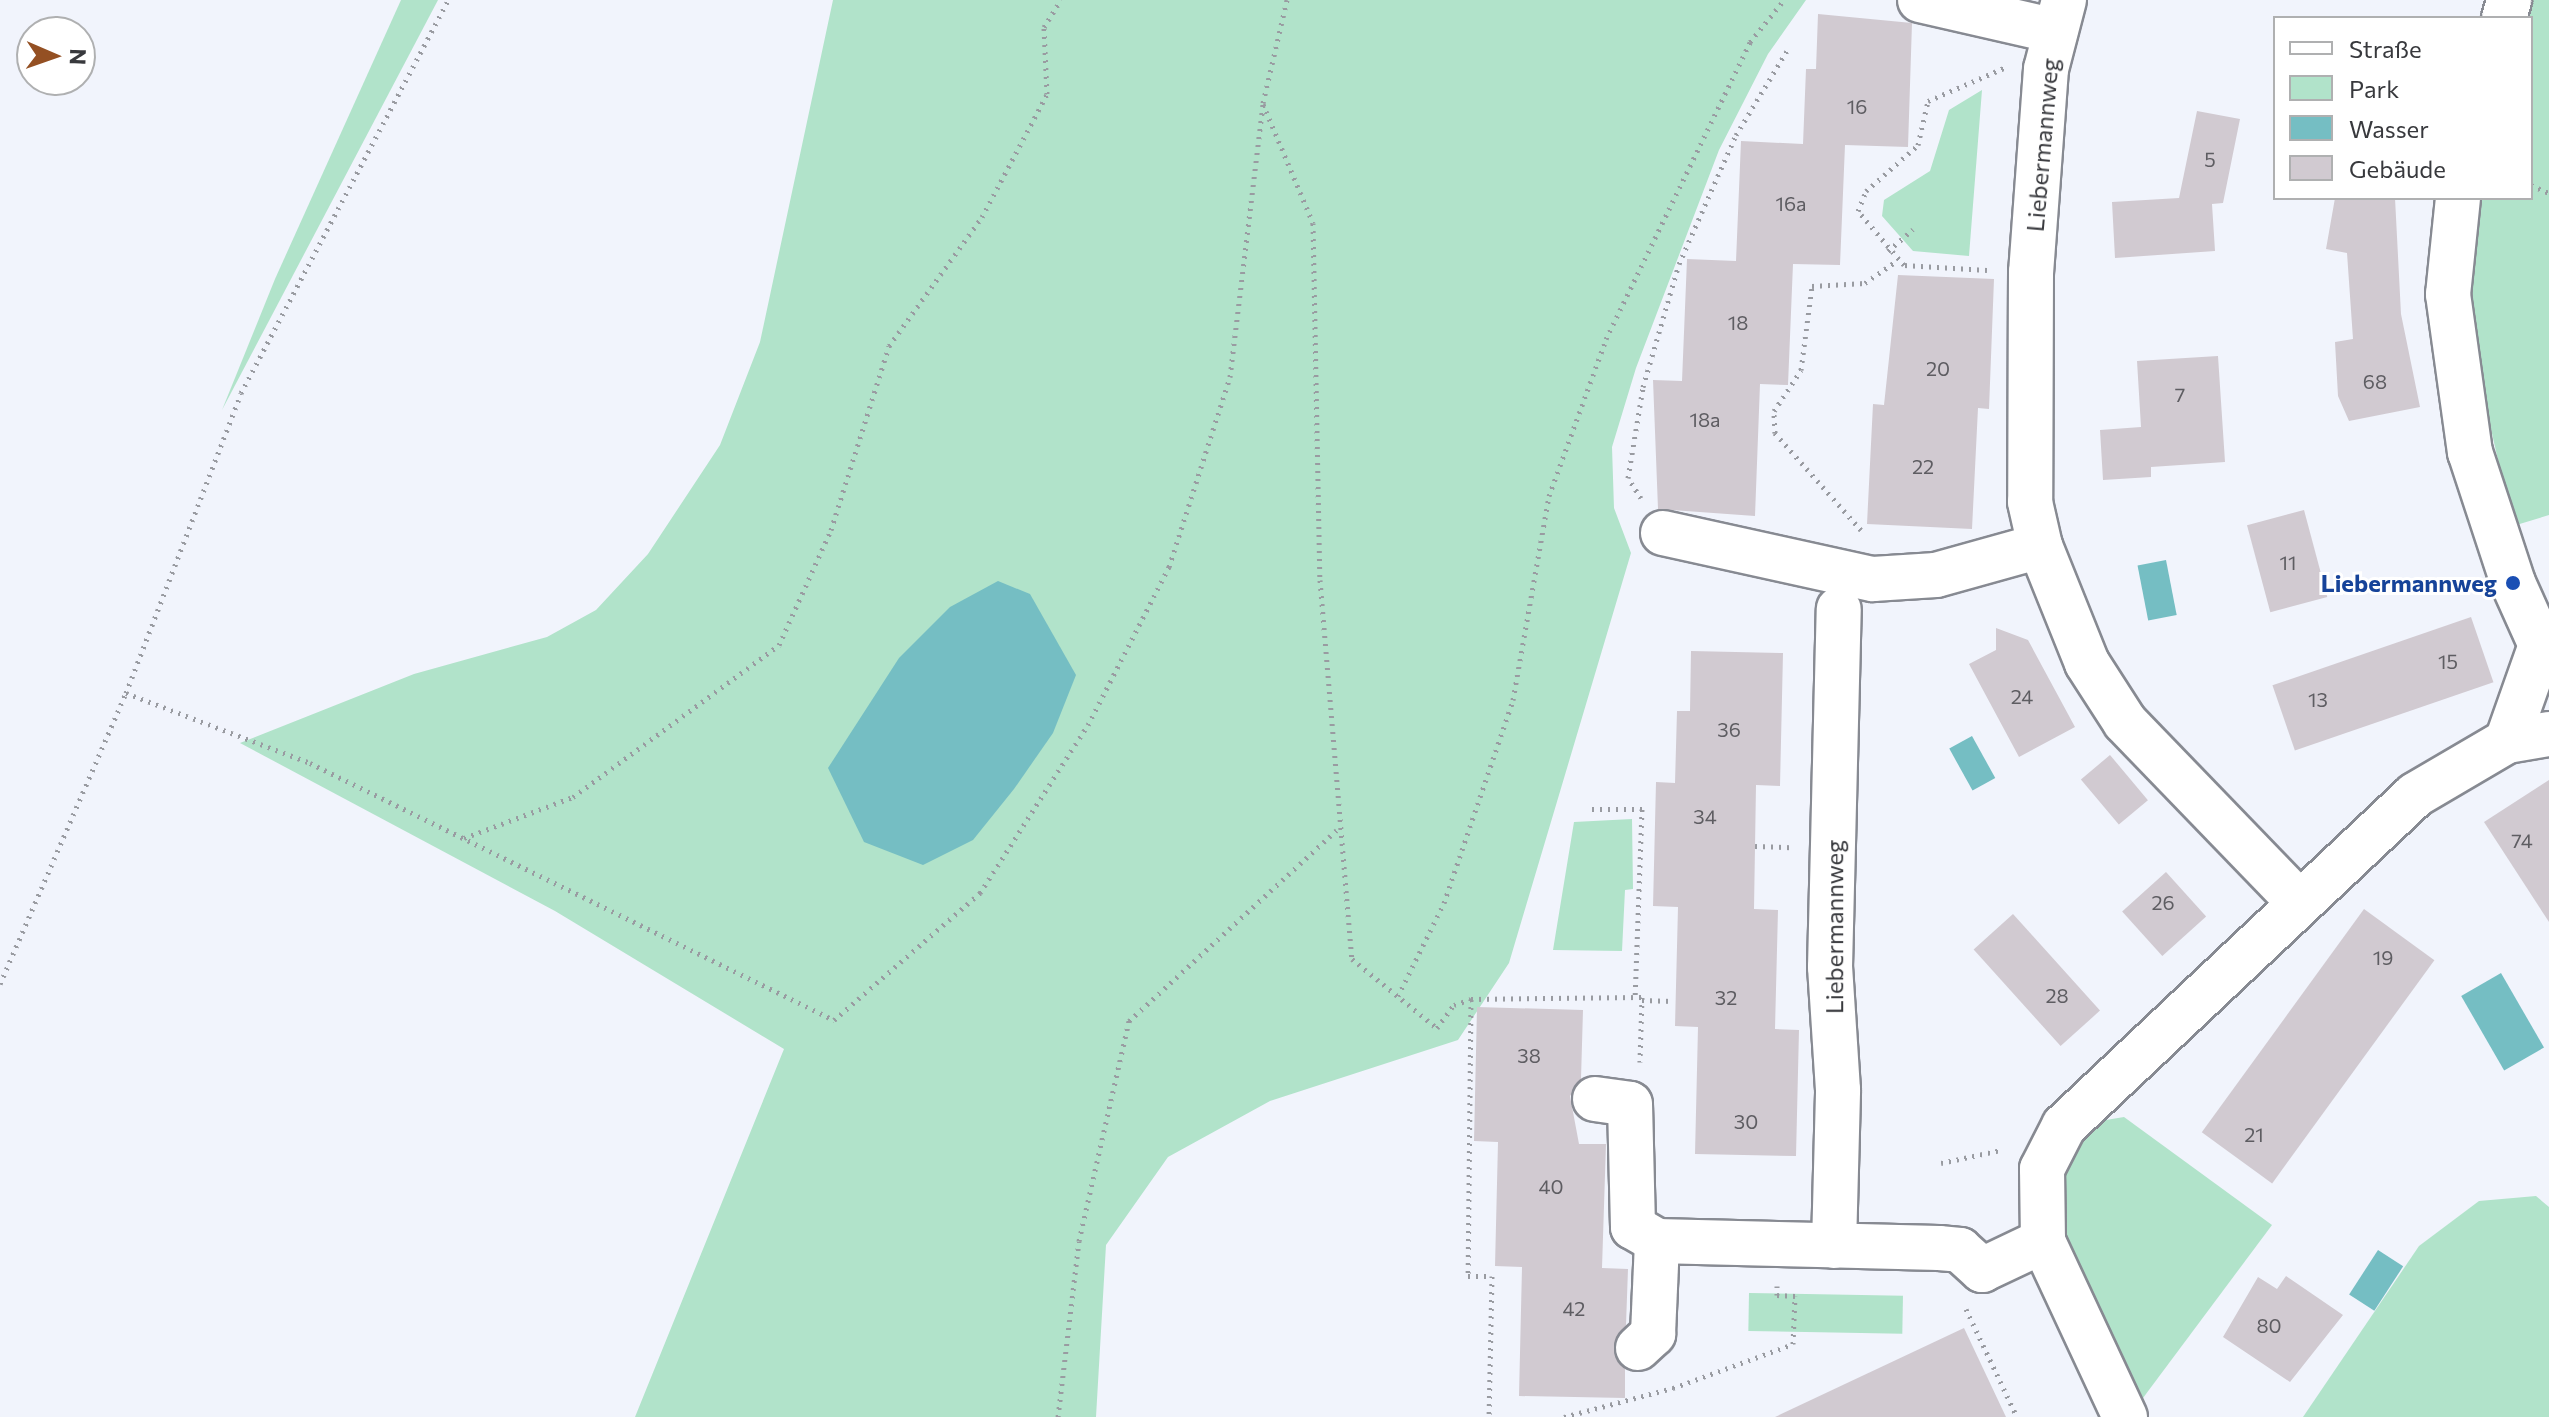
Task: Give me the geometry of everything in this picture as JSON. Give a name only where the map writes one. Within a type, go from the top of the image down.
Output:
[{"type":"street","name":"Liebermannweg","points":[[1920,0],[2055,33],[2031,272],[2030,502],[2040,546],[2087,663],[2125,722],[2297,900]]},
{"type":"street","points":[[2125,1417],[2043,1241],[2042,1169],[2064,1126],[2297,900],[2415,795],[2528,737],[2544,656],[2470,452],[2452,354],[2449,258],[2458,200]]},
{"type":"street","points":[[1663,533],[1873,579],[1950,572],[2040,546]]},
{"type":"street","name":"Liebermannweg","points":[[1834,1246],[1838,1090],[1830,967],[1839,609]]},
{"type":"street","points":[[1613,1102],[1633,1227],[1676,1242],[1960,1250],[1982,1270],[2043,1241]]},
{"type":"street","points":[[1638,1348],[1653,1334],[1676,1242]]},
{"type":"path","points":[[0,984],[126,693],[241,393],[448,0]]},
{"type":"path","points":[[464,838],[573,797],[779,645],[831,530],[889,346],[982,217],[1047,94],[1044,27],[1061,0]]},
{"type":"path","points":[[126,693],[310,763],[834,1020],[980,893],[1088,725],[1169,567],[1230,377],[1263,103],[1287,0]]},
{"type":"path","points":[[1398,996],[1444,903],[1513,700],[1549,496],[1606,339],[1750,42],[1784,0]]},
{"type":"path","points":[[1897,261],[1864,222],[1860,201],[1918,145],[1928,101],[1993,69],[2055,33]]},
{"type":"path","points":[[1663,533],[1628,478],[1643,387],[1679,264],[1736,135],[1788,49]]},
{"type":"path","points":[[1263,103],[1313,223],[1320,580],[1338,829],[1352,959],[1437,1028],[1454,1005],[1471,999],[1635,997],[1673,1001]]},
{"type":"path","points":[[1888,251],[1913,229]]},
{"type":"path","points":[[1873,579],[1880,539],[1864,534],[1773,425],[1778,402],[1801,370],[1812,286],[1865,283],[1897,261],[2031,272]]},
{"type":"path","points":[[1592,809],[1642,809],[1635,997]]},
{"type":"path","points":[[1058,1417],[1079,1241],[1129,1021],[1338,829]]},
{"type":"path","points":[[1471,999],[1468,1276],[1492,1276],[1489,1417]]},
{"type":"path","points":[[1613,1102],[1639,1093],[1642,1000]]},
{"type":"path","points":[[1941,1163],[1994,1157]]},
{"type":"path","points":[[1762,1280],[1788,1281]]},
{"type":"path","points":[[1564,1417],[1673,1388],[1793,1344],[1795,1296],[1777,1295],[1778,1281]]},
{"type":"path","points":[[1959,1293],[2017,1417]]},
{"type":"green space","points":[[401,0],[438,0],[222,410],[275,279]]},
{"type":"green space","points":[[833,0],[1806,0],[1768,54],[1719,150],[1636,368],[1612,447],[1614,508],[1631,553],[1509,963],[1458,1040],[1270,1101],[1168,1157],[1106,1245],[1096,1417],[635,1417],[784,1049],[555,911],[240,743],[414,674],[547,637],[596,610],[648,554],[720,445],[760,342]]},
{"type":"green space","points":[[2530,0],[2549,0],[2549,515],[2513,526],[2471,341],[2469,257],[2480,200],[2533,200],[2533,16],[2525,16]]},
{"type":"green space","points":[[1982,90],[1969,256],[1913,251],[1882,216],[1884,200],[1930,171],[1949,110]]},
{"type":"green space","points":[[1632,819],[1633,889],[1625,890],[1622,951],[1553,950],[1574,822]]},
{"type":"green space","points":[[2124,1117],[2272,1225],[2143,1398],[2070,1260],[2058,1213],[2060,1178],[2073,1144],[2094,1122]]},
{"type":"green space","points":[[2536,1196],[2549,1207],[2549,1417],[2303,1417],[2419,1246],[2479,1201]]},
{"type":"green space","points":[[1749,1293],[1903,1296],[1902,1334],[1748,1331]]},
{"type":"water","points":[[2166,560],[2177,615],[2148,621],[2138,566]]},
{"type":"water","points":[[998,581],[1030,594],[1076,675],[1053,733],[973,840],[923,865],[864,842],[828,768],[899,658],[950,607]]},
{"type":"water","points":[[1972,736],[1995,778],[1973,791],[1949,749]]},
{"type":"water","points":[[2501,973],[2544,1047],[2504,1070],[2461,996]]},
{"type":"water","points":[[2378,1250],[2403,1266],[2374,1311],[2349,1294]]},
{"type":"building","points":[[1818,14],[1912,23],[1908,147],[1845,145],[1840,265],[1793,264],[1788,385],[1760,384],[1755,516],[1658,509],[1653,380],[1682,381],[1687,259],[1736,261],[1741,141],[1803,144],[1806,69],[1816,69]]},
{"type":"building","points":[[2197,111],[2240,119],[2223,203],[2212,204],[2215,251],[2115,258],[2112,202],[2179,198]]},
{"type":"building","points":[[2335,200],[2395,200],[2401,314],[2420,407],[2349,421],[2338,396],[2335,342],[2353,339],[2347,253],[2326,249]]},
{"type":"building","points":[[1898,275],[1994,279],[1989,409],[1978,408],[1972,529],[1867,524],[1873,404],[1884,405]]},
{"type":"building","points":[[2218,356],[2225,462],[2151,467],[2151,477],[2103,480],[2100,430],[2141,427],[2137,361]]},
{"type":"building","points":[[2304,510],[2327,597],[2270,612],[2247,525]]},
{"type":"building","points":[[2471,617],[2493,682],[2295,751],[2272,685]]},
{"type":"building","points":[[1996,628],[2028,640],[2075,727],[2019,757],[1969,664],[1996,650]]},
{"type":"building","points":[[1691,651],[1783,653],[1780,786],[1756,785],[1754,909],[1778,910],[1775,1029],[1799,1030],[1796,1156],[1695,1154],[1698,1027],[1675,1026],[1678,907],[1653,906],[1656,782],[1675,783],[1677,711],[1690,711]]},
{"type":"building","points":[[2110,755],[2148,800],[2119,825],[2081,779]]},
{"type":"building","points":[[2549,780],[2549,922],[2484,822]]},
{"type":"building","points":[[2166,872],[2206,917],[2162,956],[2122,911]]},
{"type":"building","points":[[2364,909],[2434,960],[2272,1183],[2202,1132]]},
{"type":"building","points":[[2013,914],[2100,1011],[2061,1046],[1974,949]]},
{"type":"building","points":[[1477,1007],[1583,1010],[1581,1079],[1570,1096],[1579,1144],[1606,1144],[1602,1268],[1628,1269],[1626,1325],[1614,1353],[1625,1369],[1625,1398],[1519,1396],[1522,1267],[1495,1266],[1498,1142],[1474,1141]]},
{"type":"building","points":[[2286,1276],[2343,1315],[2290,1382],[2223,1337],[2258,1277],[2277,1289]]},
{"type":"building","points":[[1964,1328],[2006,1417],[1775,1417]]},
{"type":"place","name":"Liebermannweg","points":[[2513,583]]}]
